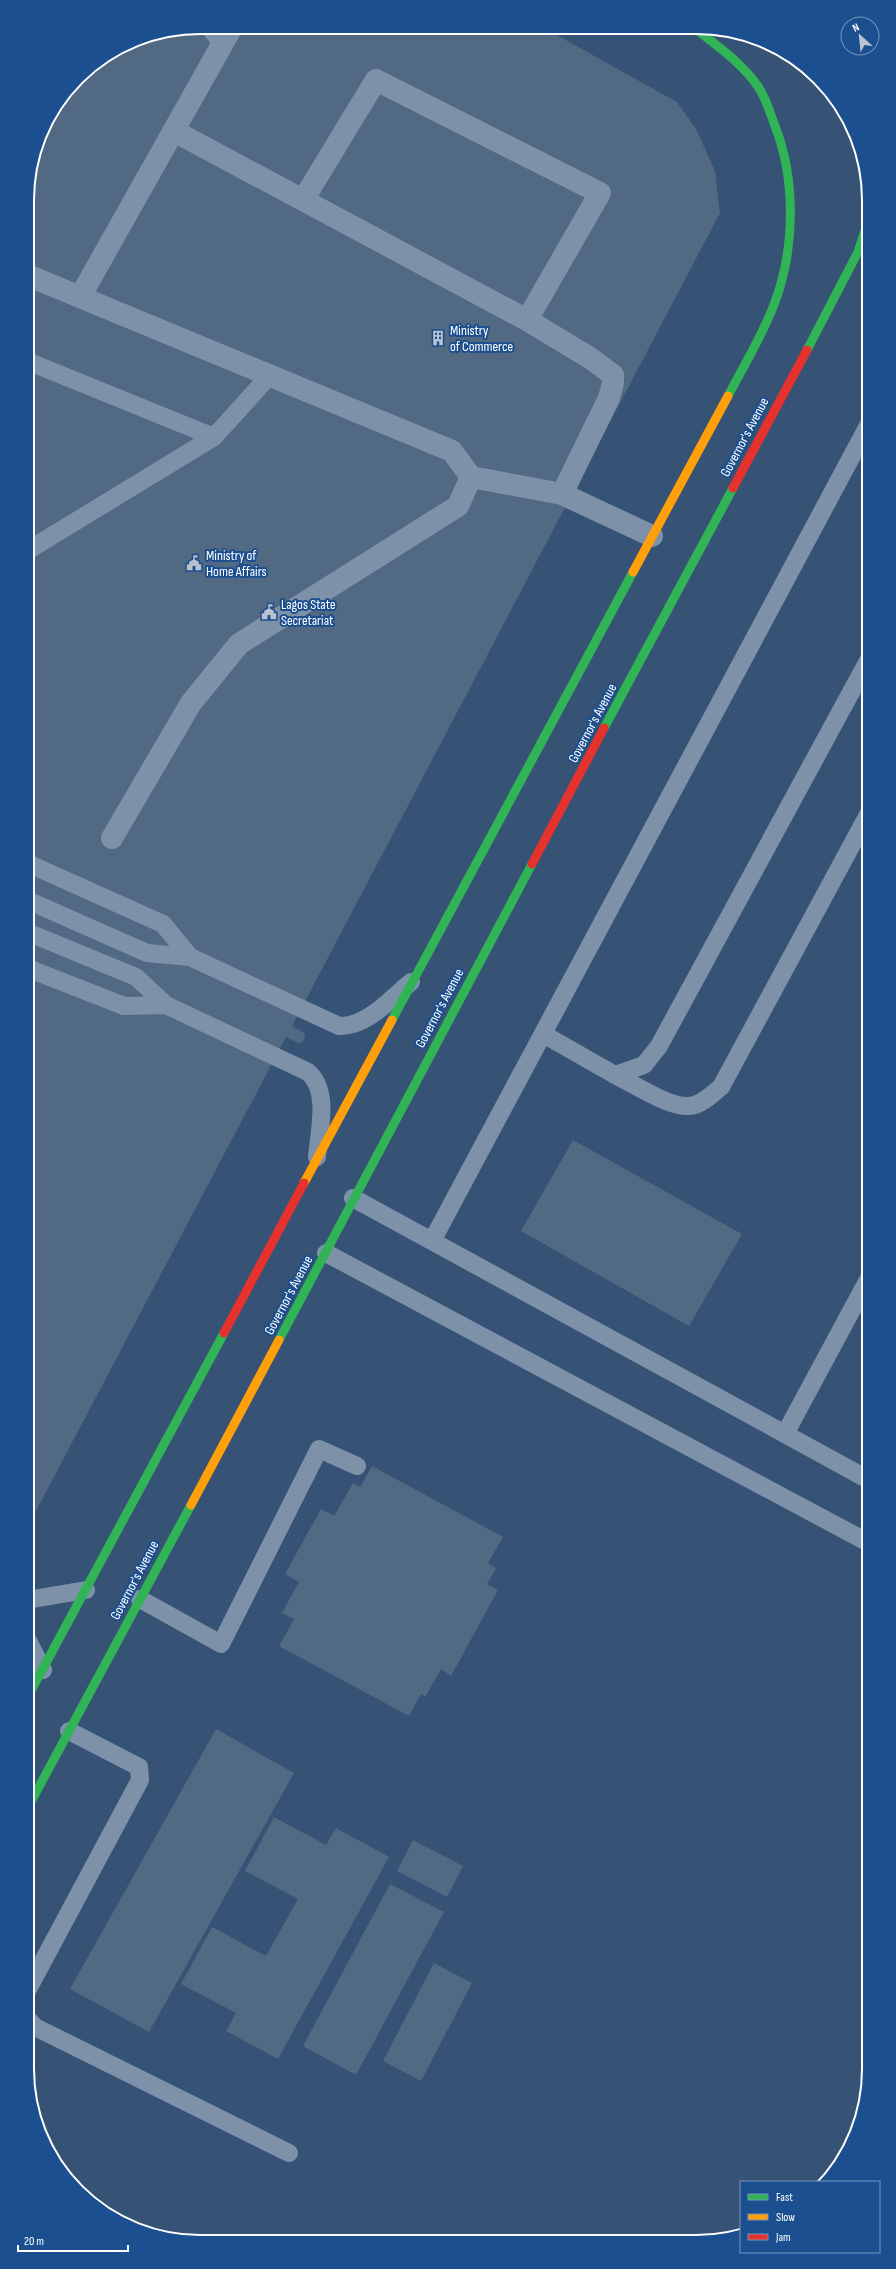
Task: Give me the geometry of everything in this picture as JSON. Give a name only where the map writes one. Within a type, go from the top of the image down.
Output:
[{"type":"street","points":[[34,1685],[758,340],[779,290],[788,248],[791,211],[788,175],[778,131],[758,86],[729,54],[702,34]]},
{"type":"street","points":[[80,297],[228,36]]},
{"type":"street","points":[[303,200],[376,80],[600,194],[527,320]]},
{"type":"street","points":[[174,131],[527,320],[595,362],[613,375],[613,383],[609,398],[562,494]]},
{"type":"street","name":"Governor's Avenue","points":[[34,1797],[326,1253],[353,1198],[862,251]]},
{"type":"street","points":[[34,278],[452,451],[471,477],[562,494],[652,536]]},
{"type":"street","points":[[112,838],[191,703],[239,644],[458,506],[471,477]]},
{"type":"lane","points":[[34,364],[214,437]]},
{"type":"lane","points":[[34,548],[214,437],[270,375]]},
{"type":"lane","points":[[432,1241],[862,437]]},
{"type":"lane","points":[[615,1075],[644,1065],[659,1046],[862,672]]},
{"type":"lane","points":[[543,1034],[615,1075],[671,1103],[690,1106],[706,1100],[721,1087],[862,826]]},
{"type":"lane","points":[[34,865],[163,924],[190,957]]},
{"type":"lane","points":[[34,903],[147,953],[190,957],[339,1026],[350,1026],[366,1018],[416,977]]},
{"type":"lane","points":[[34,935],[136,977],[166,1004],[295,1066],[316,1078],[320,1088],[321,1100],[317,1160]]},
{"type":"lane","points":[[34,971],[124,1006],[166,1004]]},
{"type":"lane","points":[[353,1198],[862,1476]]},
{"type":"lane","points":[[326,1253],[862,1539]]},
{"type":"lane","points":[[785,1434],[862,1291]]},
{"type":"lane","points":[[140,1599],[221,1644],[319,1449],[357,1466]]},
{"type":"lane","points":[[34,1599],[86,1590]]},
{"type":"lane","points":[[34,1653],[42,1670]]},
{"type":"lane","points":[[34,1978],[140,1780],[139,1767],[69,1731]]},
{"type":"lane","points":[[34,2025],[289,2153]]},
{"type":"building","name":"Lagos State Secretariat","points":[[189,34],[555,34],[677,102],[696,129],[715,171],[720,213],[292,1026],[304,1033],[305,1037],[303,1042],[298,1043],[286,1037],[34,1515],[34,189],[37,167],[43,146],[56,117],[75,90],[90,75],[126,51],[167,37]]},
{"type":"building","points":[[573,1140],[742,1234],[689,1326],[521,1231]]},
{"type":"building","points":[[372,1466],[503,1537],[488,1563],[496,1568],[487,1584],[498,1590],[451,1676],[441,1669],[425,1697],[421,1694],[409,1716],[279,1646],[294,1619],[282,1613],[299,1582],[285,1574],[321,1509],[334,1516],[353,1483],[360,1487]]},
{"type":"building","points":[[216,1729],[294,1773],[149,2032],[70,1989]]},
{"type":"building","points":[[274,1817],[326,1845],[336,1828],[389,1857],[278,2059],[226,2031],[236,2013],[181,1984],[212,1927],[266,1956],[298,1899],[245,1871]]},
{"type":"building","points":[[413,1840],[463,1866],[447,1897],[397,1871]]},
{"type":"building","points":[[390,1884],[444,1912],[356,2075],[303,2046]]},
{"type":"building","points":[[434,1963],[472,1983],[421,2081],[383,2061]]},
{"type":"traffic: fast","points":[[702,34],[737,62],[751,77],[763,95],[768,105],[782,147],[790,191],[789,237],[782,281],[765,326],[728,396]]},
{"type":"traffic: fast","points":[[807,350],[858,252],[862,240]]},
{"type":"traffic: fast","points":[[604,728],[733,488]]},
{"type":"traffic: fast","points":[[392,1020],[633,572]]},
{"type":"traffic: fast","points":[[279,1340],[532,864]]},
{"type":"traffic: fast","points":[[34,1685],[224,1333]]},
{"type":"traffic: fast","points":[[34,1796],[191,1505]]},
{"type":"traffic: slow","points":[[633,572],[728,396]]},
{"type":"traffic: slow","points":[[304,1183],[392,1020]]},
{"type":"traffic: slow","points":[[191,1505],[279,1340]]},
{"type":"traffic: jam","points":[[733,488],[807,350]]},
{"type":"traffic: jam","points":[[532,864],[604,728]]},
{"type":"traffic: jam","points":[[224,1333],[304,1183]]},
{"type":"place","name":"Ministry of Commerce","points":[[438,338]]},
{"type":"place","name":"Ministry of Home Affairs","points":[[194,563]]},
{"type":"place","name":"Lagos State Secretariat","points":[[269,612]]}]
